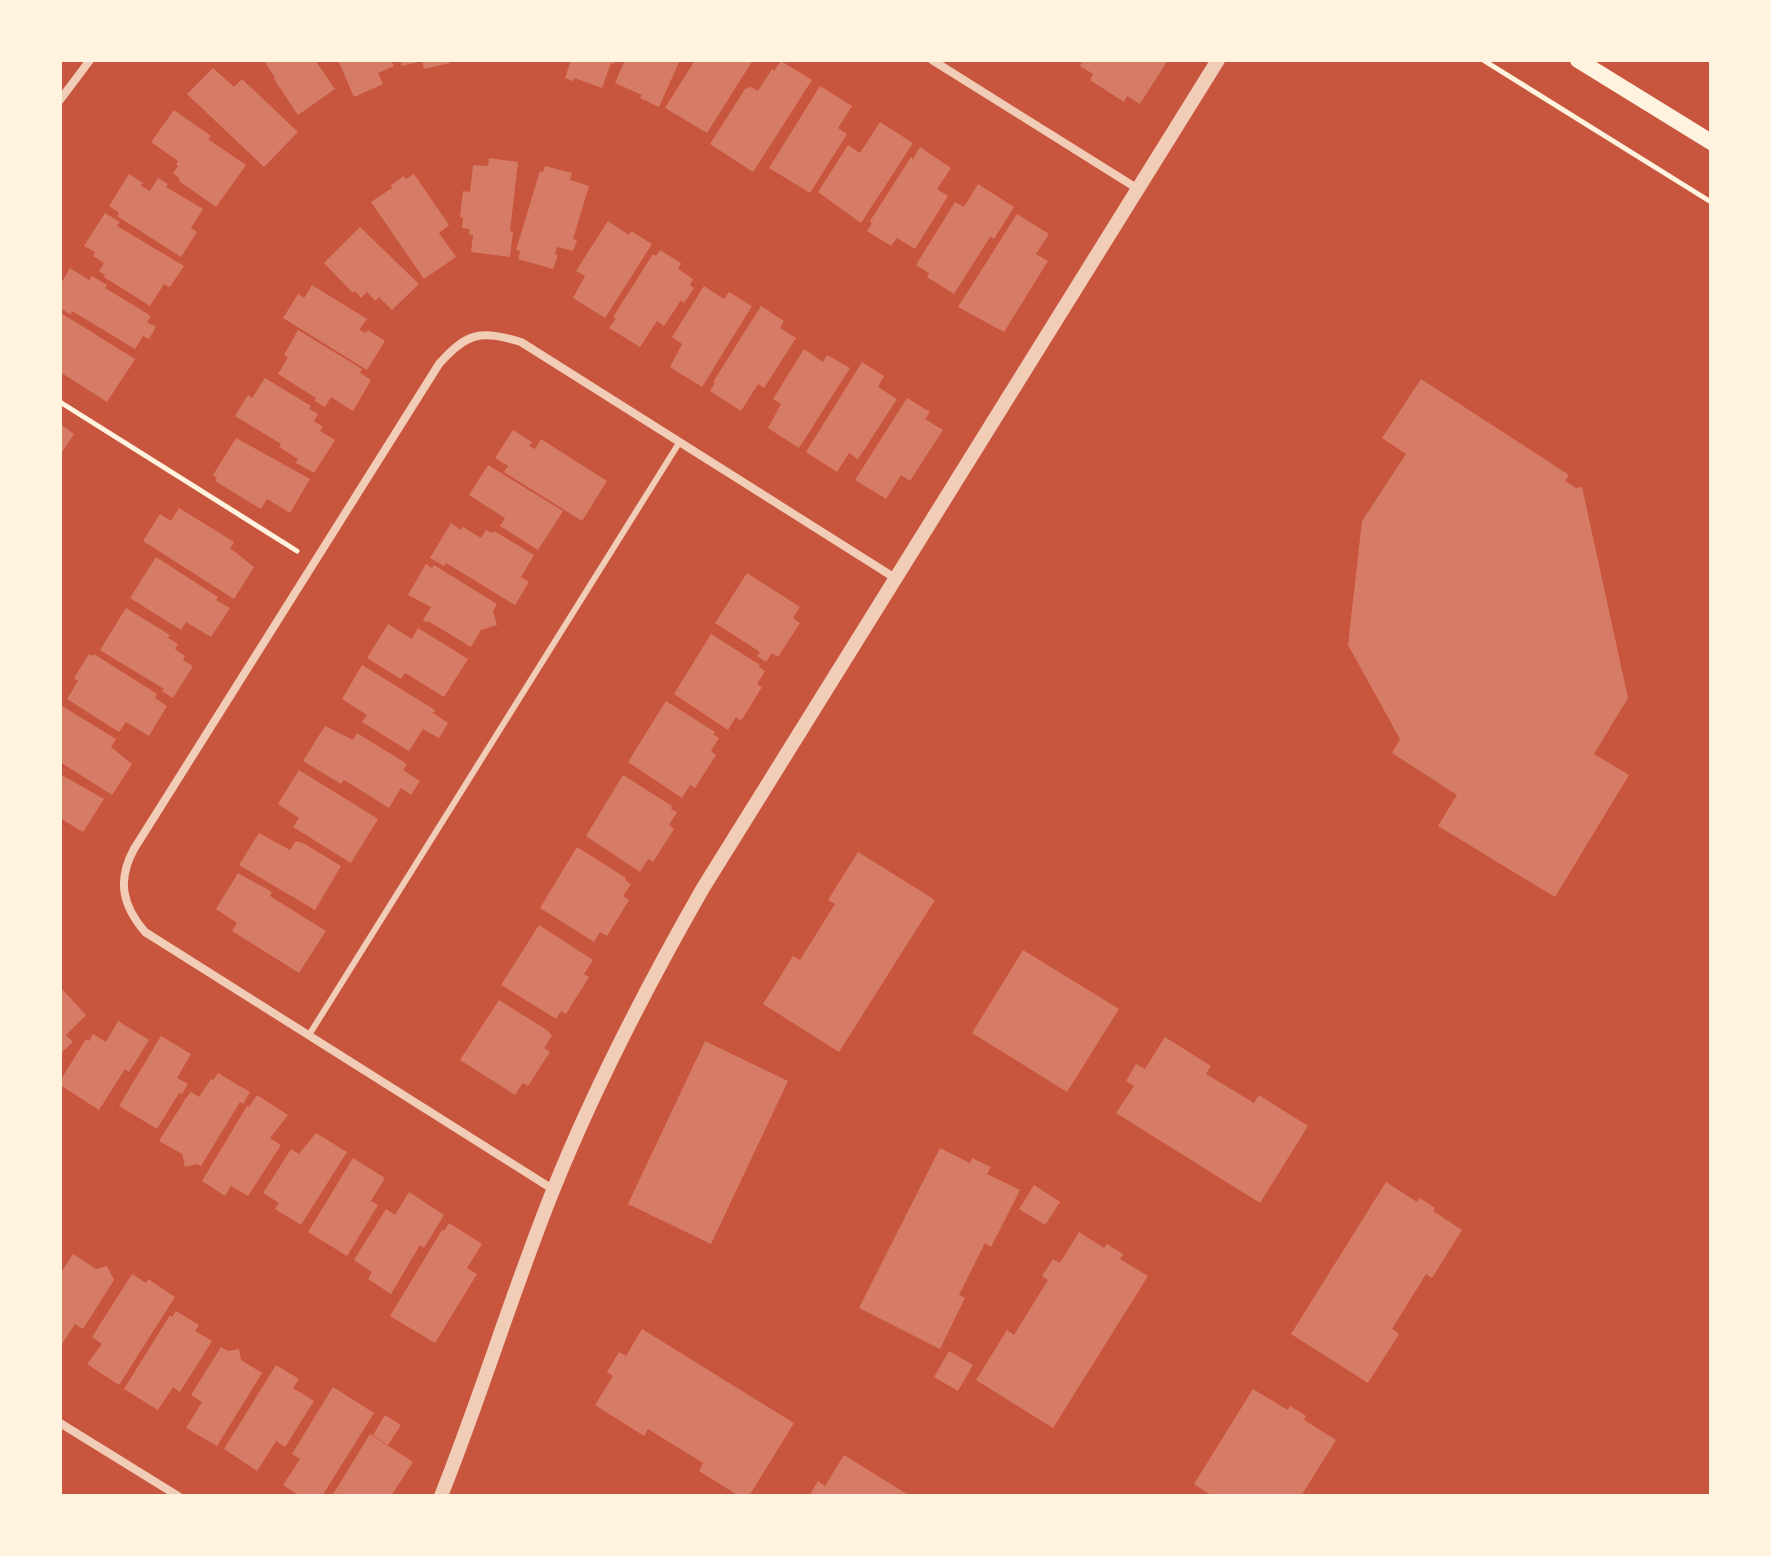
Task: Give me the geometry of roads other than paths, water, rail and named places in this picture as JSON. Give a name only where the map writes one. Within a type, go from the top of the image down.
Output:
[{"type":"main road","points":[[1578,60],[1711,142]]},
{"type":"street","points":[[61,95],[90,60]]},
{"type":"street","points":[[932,60],[1138,189]]},
{"type":"street","points":[[441,1496],[554,1190],[646,988],[703,888],[1218,60]]},
{"type":"street","points":[[554,1190],[145,932],[134,919],[126,900],[123,883],[125,865],[439,364],[453,347],[471,336],[499,336],[521,342],[895,578]]},
{"type":"street","points":[[60,1423],[178,1496]]},
{"type":"lane","points":[[309,1035],[679,443]]}]
